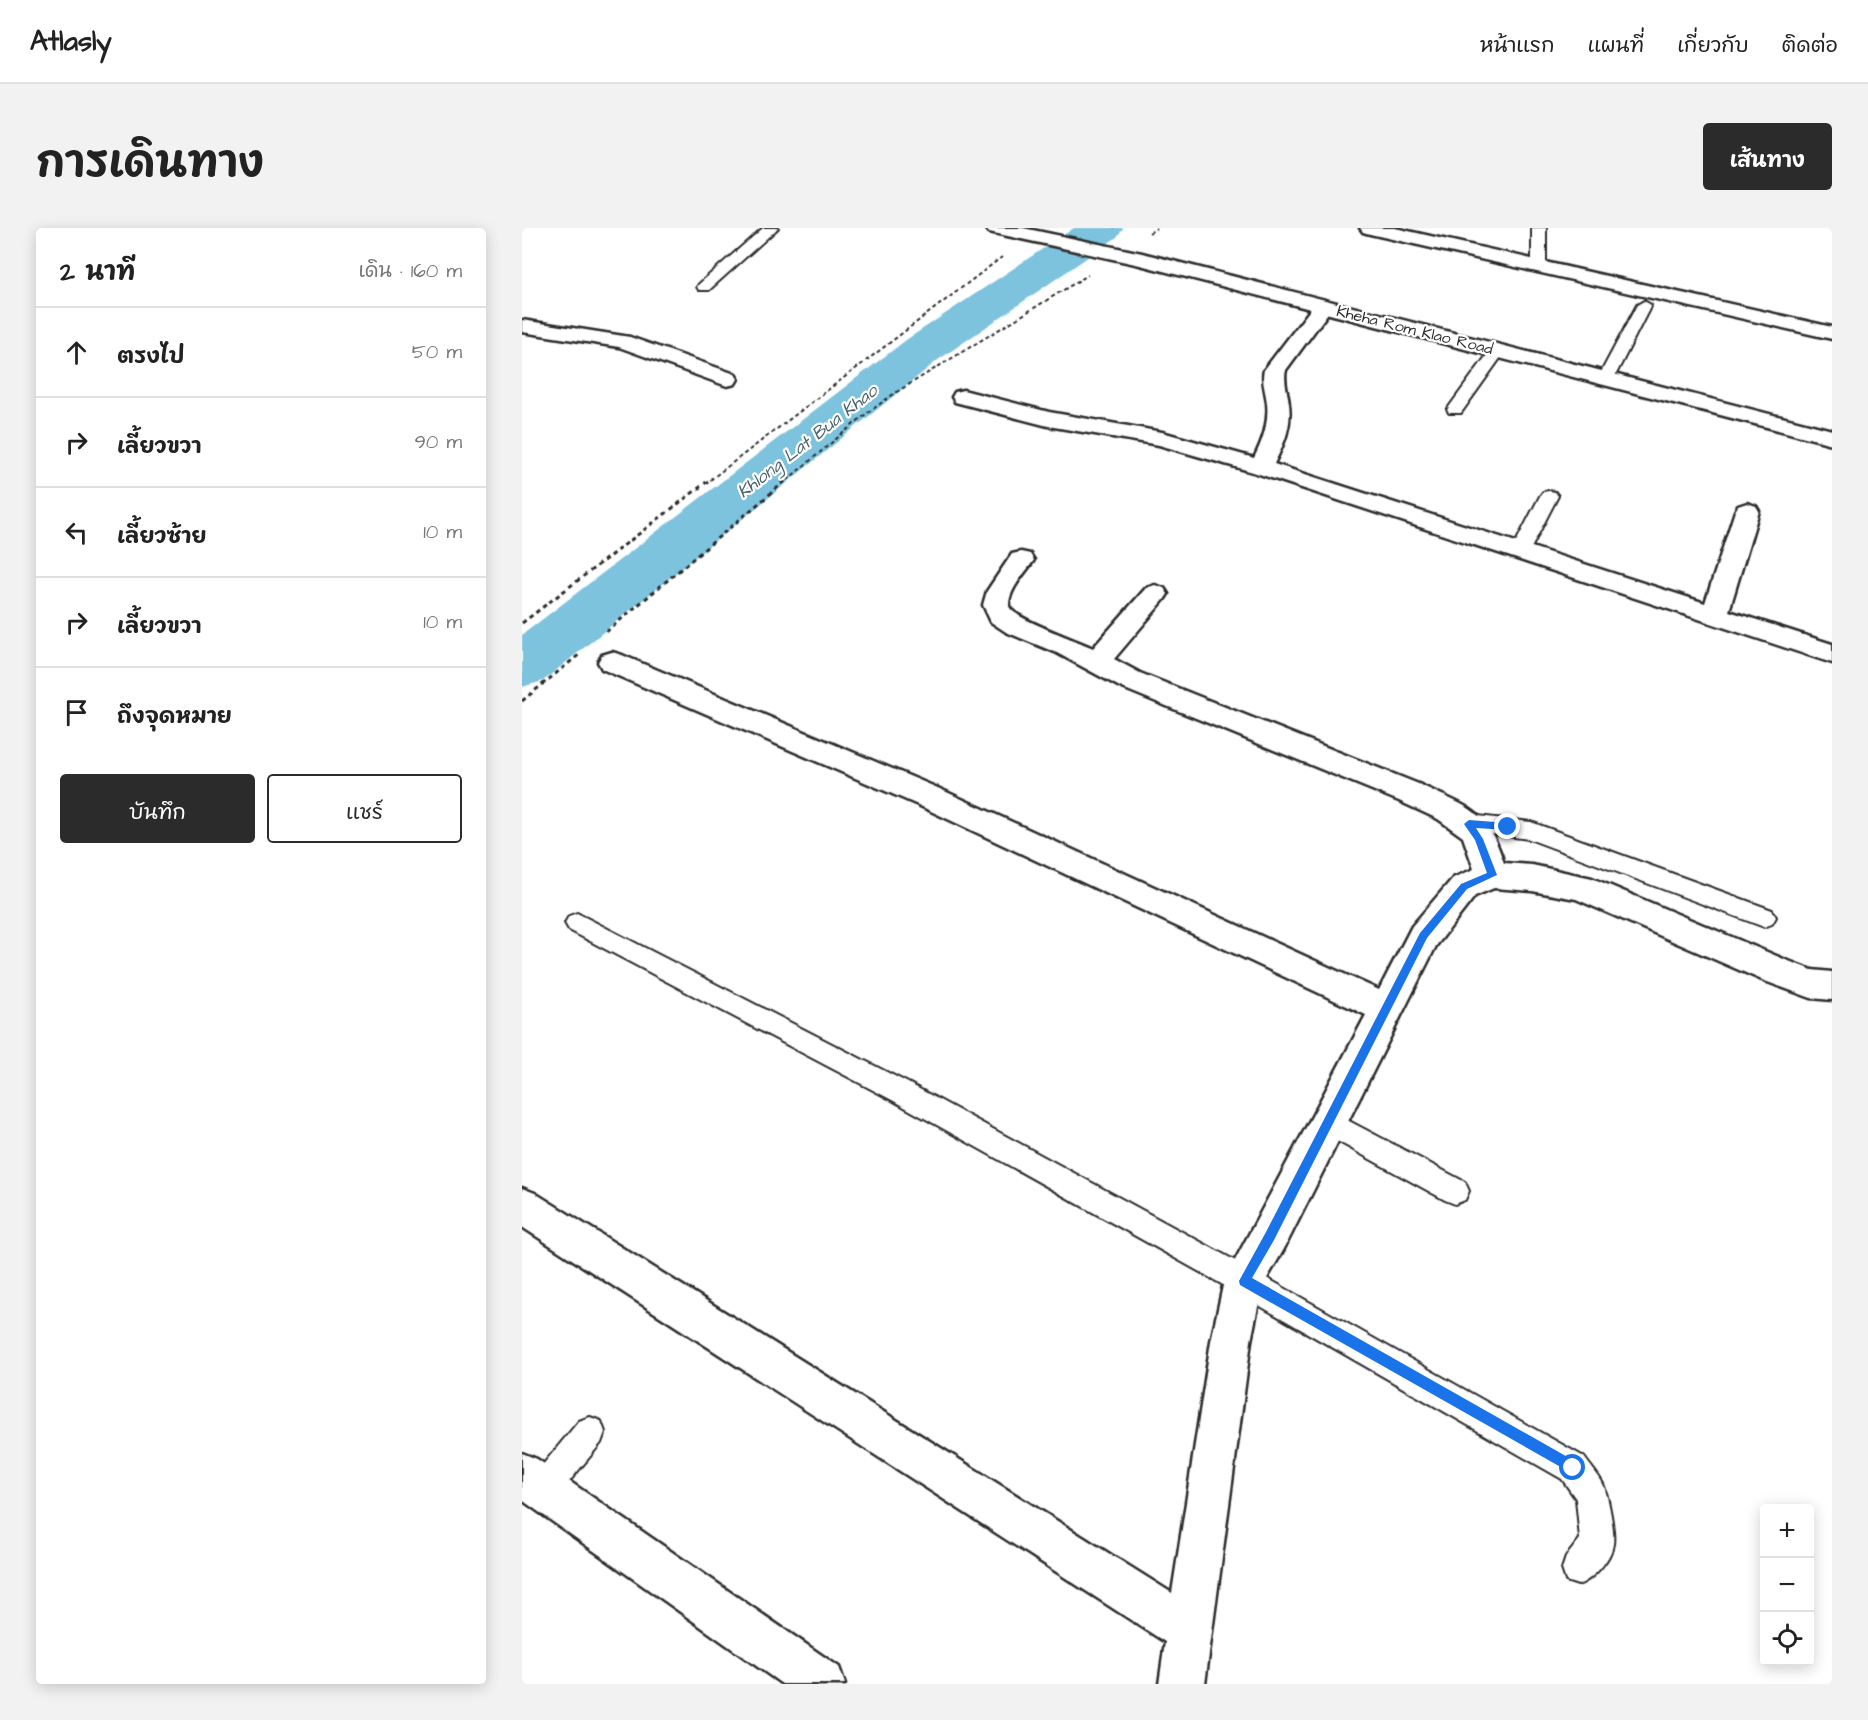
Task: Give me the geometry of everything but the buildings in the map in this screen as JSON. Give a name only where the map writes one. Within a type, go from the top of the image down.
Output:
[{"type":"street","name":"Kheha Rom Klao Road","points":[[996,228],[1142,259],[1832,437]]},
{"type":"street","points":[[1370,228],[1832,333]]},
{"type":"street","points":[[1261,467],[1276,439],[1280,424],[1273,377],[1275,370],[1323,306]]},
{"type":"street","points":[[522,326],[623,341],[727,379]]},
{"type":"street","points":[[963,397],[1048,419],[1162,439],[1261,467],[1832,654]]},
{"type":"street","points":[[1714,615],[1747,511]]},
{"type":"street","points":[[1021,560],[1000,591],[996,605],[1000,616],[1015,626],[1067,646],[1130,680],[1410,794],[1469,824],[1479,839],[1492,875]]},
{"type":"street","points":[[1097,661],[1155,594]]},
{"type":"street","points":[[599,655],[929,797],[1386,1009]]},
{"type":"street","points":[[1182,1684],[1230,1341],[1245,1281],[1424,936],[1464,887],[1492,875],[1532,878],[1581,887],[1774,970],[1811,984],[1832,986]]},
{"type":"street","points":[[522,1206],[1190,1630]]},
{"type":"street","points":[[532,1481],[822,1684]]},
{"type":"lane","points":[[704,287],[771,228]]},
{"type":"lane","points":[[1539,228],[1539,266]]},
{"type":"lane","points":[[1606,378],[1644,305]]},
{"type":"lane","points":[[1455,410],[1498,351]]},
{"type":"lane","points":[[1520,552],[1549,496]]},
{"type":"lane","points":[[1469,824],[1530,831],[1764,917]]},
{"type":"lane","points":[[577,923],[890,1086],[1245,1281],[1573,1468],[1591,1492],[1597,1544],[1578,1569]]},
{"type":"lane","points":[[1328,1122],[1455,1191]]},
{"type":"lane","points":[[532,1481],[590,1432]]},
{"type":"path","points":[[1147,235],[1156,228]]},
{"type":"path","points":[[522,623],[981,271],[1011,251]]},
{"type":"path","points":[[606,633],[866,414],[895,393],[1089,274]]},
{"type":"path","points":[[522,700],[599,655]]},
{"type":"waterway","name":"Khlong Lat Bua Khao","points":[[522,666],[922,350],[1102,228]]},
{"type":"route","points":[[1508,827],[1469,824],[1479,839],[1492,875],[1464,887],[1424,936],[1245,1281],[1573,1468]]}]
